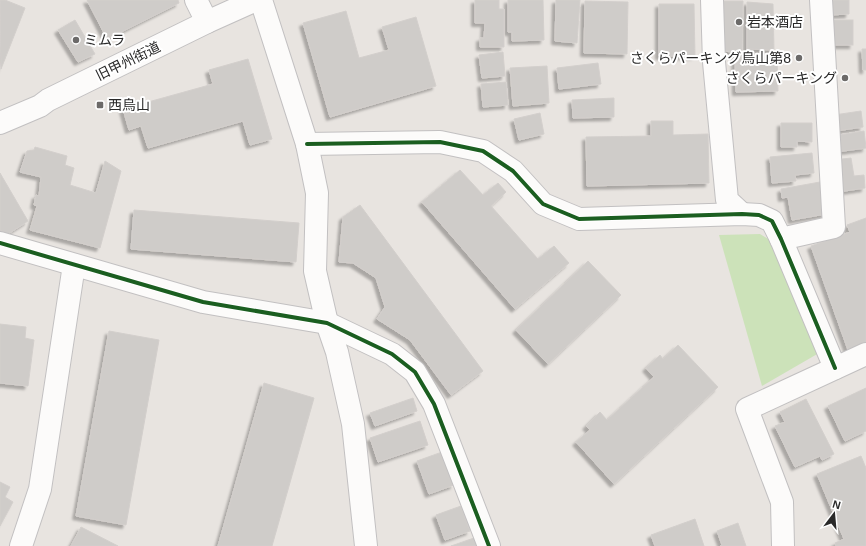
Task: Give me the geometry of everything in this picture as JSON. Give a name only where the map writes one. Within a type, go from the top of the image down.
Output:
[{"type":"street","points":[[196,0],[207,22]]},
{"type":"street","name":"旧甲州街道","points":[[0,123],[40,106],[48,100],[207,22],[256,0]]},
{"type":"street","points":[[261,0],[307,144],[317,193],[314,271],[327,323],[337,352],[353,424],[366,546]]},
{"type":"street","points":[[712,0],[714,62],[726,200],[742,214]]},
{"type":"street","points":[[781,239],[834,227],[821,0]]},
{"type":"street","points":[[307,144],[440,142],[483,151],[513,171],[543,204],[579,219],[759,214],[772,221],[781,239],[835,368]]},
{"type":"street","points":[[0,243],[203,302],[327,323],[392,354],[415,372],[434,404],[489,546]]},
{"type":"street","points":[[21,546],[40,489],[74,265]]},
{"type":"street","points":[[783,546],[782,502],[747,408],[866,354]]},
{"type":"green space","points":[[760,234],[775,243],[819,353],[762,386],[719,235]]},
{"type":"building","points":[[0,0],[5,0],[25,8],[1,69]]},
{"type":"building","points":[[87,0],[178,0],[179,3],[107,39]]},
{"type":"building","points":[[475,0],[499,0],[499,9],[504,9],[504,47],[480,47],[480,38],[484,38],[485,23],[475,23]]},
{"type":"building","points":[[508,0],[543,0],[544,40],[512,41],[512,32],[508,32]]},
{"type":"building","points":[[556,0],[580,0],[577,43],[555,41]]},
{"type":"building","points":[[830,0],[849,0],[849,14],[830,15]]},
{"type":"building","points":[[585,1],[628,2],[627,54],[584,53]]},
{"type":"building","points":[[723,1],[743,1],[742,53],[723,51]]},
{"type":"building","points":[[747,2],[773,4],[774,50],[747,49]]},
{"type":"building","points":[[659,4],[694,4],[695,56],[659,56]]},
{"type":"building","points":[[346,11],[359,58],[389,50],[382,27],[416,17],[436,86],[330,117],[303,23]]},
{"type":"building","points":[[75,20],[95,54],[78,62],[58,30]]},
{"type":"building","points":[[830,20],[853,20],[853,45],[830,45]]},
{"type":"building","points":[[862,49],[866,49],[866,70],[863,70]]},
{"type":"building","points":[[503,52],[505,76],[482,78],[479,55]]},
{"type":"building","points":[[777,54],[778,91],[736,92],[735,55]]},
{"type":"building","points":[[248,59],[272,139],[250,145],[243,121],[148,148],[141,126],[129,130],[123,109],[213,84],[209,70]]},
{"type":"building","points":[[598,63],[601,84],[559,89],[557,68]]},
{"type":"building","points":[[547,66],[549,103],[513,106],[510,68]]},
{"type":"building","points":[[506,82],[508,105],[483,107],[481,84]]},
{"type":"building","points":[[614,98],[614,117],[573,118],[572,100]]},
{"type":"building","points":[[861,111],[863,127],[836,131],[834,115]]},
{"type":"building","points":[[540,113],[544,134],[519,140],[514,119]]},
{"type":"building","points":[[651,121],[673,121],[673,135],[708,134],[709,183],[587,186],[586,137],[651,136]]},
{"type":"building","points":[[781,123],[812,123],[812,142],[797,141],[797,147],[781,147]]},
{"type":"building","points":[[864,131],[866,148],[836,152],[833,136]]},
{"type":"building","points":[[35,147],[67,156],[65,165],[74,168],[70,185],[96,193],[105,161],[121,171],[100,248],[30,230],[37,206],[34,205],[36,195],[39,196],[41,177],[20,172],[27,151],[34,150]]},
{"type":"building","points":[[812,153],[814,173],[795,175],[796,181],[772,183],[770,157]]},
{"type":"building","points":[[851,158],[854,176],[864,175],[865,188],[838,192],[833,160]]},
{"type":"building","points":[[460,170],[483,195],[498,183],[506,192],[491,206],[538,259],[554,246],[569,263],[515,309],[422,202]]},
{"type":"building","points":[[0,173],[28,221],[8,234],[0,230]]},
{"type":"building","points":[[820,182],[826,214],[792,220],[788,197],[782,198],[781,189]]},
{"type":"building","points":[[360,205],[483,371],[451,395],[410,340],[377,319],[385,307],[376,278],[353,263],[339,262],[343,217]]},
{"type":"building","points":[[134,210],[299,223],[296,262],[131,249]]},
{"type":"building","points":[[866,218],[866,344],[848,350],[811,246],[850,232],[847,225]]},
{"type":"building","points":[[588,261],[621,295],[548,364],[516,330]]},
{"type":"building","points":[[0,324],[26,327],[25,338],[34,340],[28,386],[0,383]]},
{"type":"building","points":[[109,331],[159,340],[126,525],[76,516]]},
{"type":"building","points":[[678,345],[718,387],[614,484],[576,442],[590,430],[586,426],[600,412],[607,420],[654,377],[646,368],[660,355],[663,359]]},
{"type":"building","points":[[264,383],[314,398],[272,546],[218,546]]},
{"type":"building","points":[[866,388],[866,431],[845,441],[828,406]]},
{"type":"building","points":[[413,398],[417,411],[375,426],[370,413]]},
{"type":"building","points":[[806,399],[834,454],[822,460],[820,456],[795,467],[775,426],[785,422],[780,412]]},
{"type":"building","points":[[420,421],[428,445],[378,462],[370,438]]},
{"type":"building","points":[[442,452],[454,485],[429,494],[417,461]]},
{"type":"building","points":[[861,456],[866,468],[866,546],[836,546],[835,543],[844,539],[817,474]]},
{"type":"building","points":[[0,482],[10,487],[5,497],[13,502],[0,526]]},
{"type":"building","points":[[461,506],[470,531],[445,540],[436,515]]},
{"type":"building","points":[[695,519],[704,546],[655,546],[651,535]]},
{"type":"building","points":[[738,523],[746,546],[720,546],[722,545],[717,531]]},
{"type":"building","points":[[81,527],[118,546],[71,546]]},
{"type":"building","points":[[474,538],[477,546],[451,546]]},
{"type":"cycle path","points":[[307,144],[440,142],[483,151],[513,171],[543,204],[579,219],[742,214],[759,215],[772,221],[781,239],[835,368]]},
{"type":"cycle path","points":[[0,243],[203,302],[327,323],[392,354],[415,372],[434,404],[489,546]]},
{"type":"place","name":"岩本酒店","points":[[739,22]]},
{"type":"place","name":"ミムラ","points":[[76,40]]},
{"type":"place","name":"さくらパーキング烏山第8","points":[[799,58]]},
{"type":"place","name":"さくらパーキング","points":[[845,78]]},
{"type":"place","name":"西烏山","points":[[100,105]]}]
